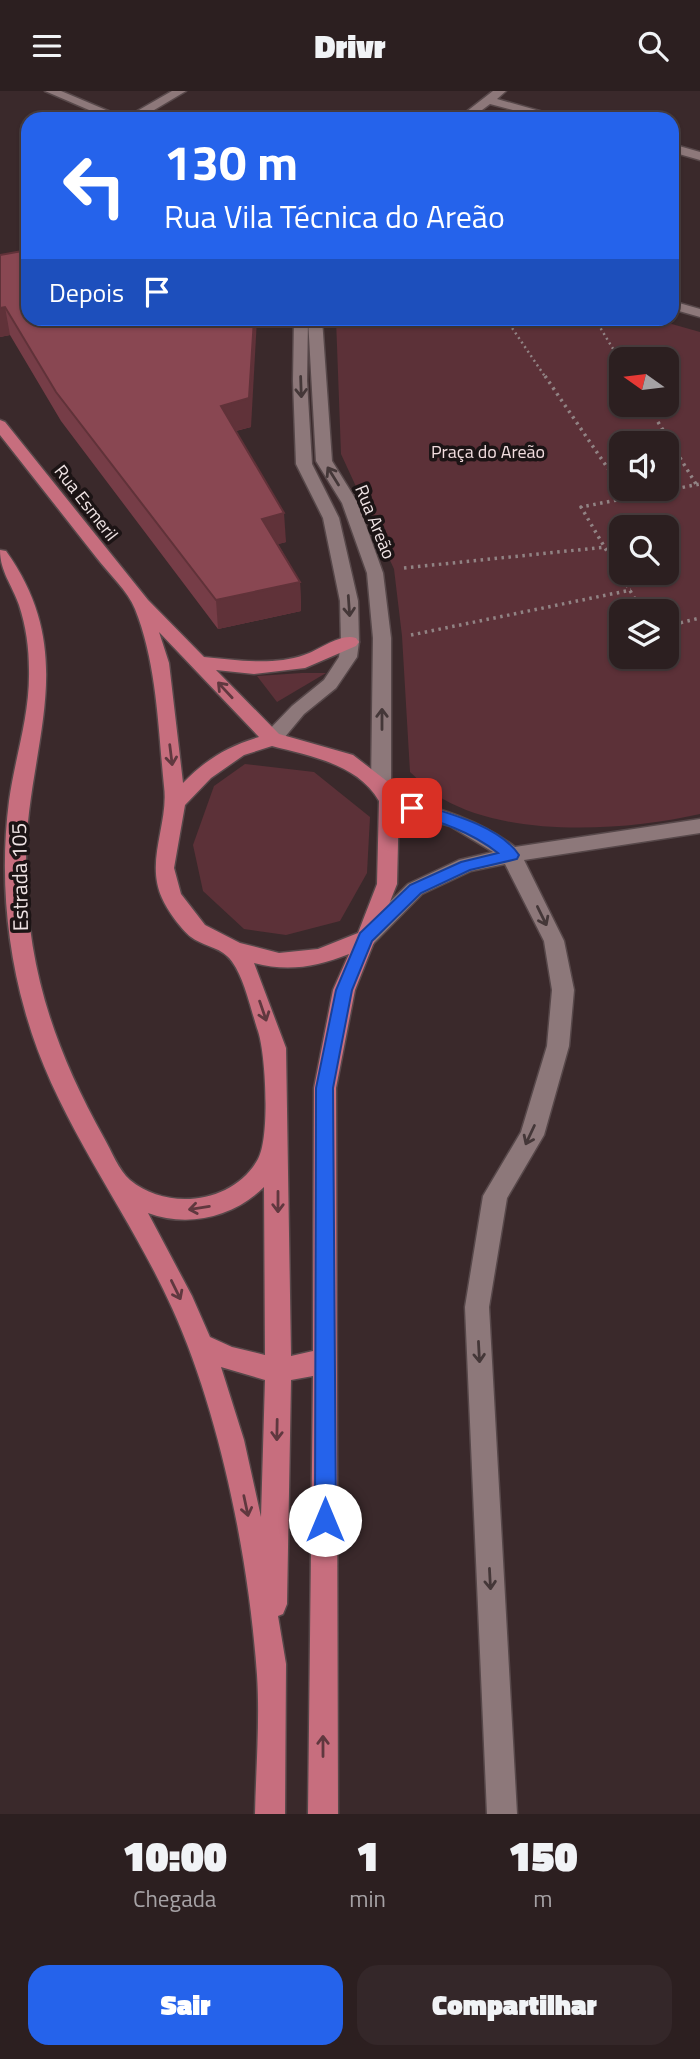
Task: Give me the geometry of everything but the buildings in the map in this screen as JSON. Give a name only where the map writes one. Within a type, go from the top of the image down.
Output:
[{"type":"main road","name":"Rua Esmeril","points":[[0,425],[142,604],[272,739]]},
{"type":"main road","name":"Estrada 105","points":[[0,555],[32,609],[37,651],[37,706],[19,802],[16,895],[25,972],[49,1050],[84,1121],[163,1262],[201,1346],[233,1444],[256,1555],[272,1678]]},
{"type":"main road","points":[[142,604],[160,663],[176,803],[164,868],[171,896],[198,931],[235,950],[279,961],[320,957],[366,938]]},
{"type":"main road","points":[[200,663],[254,668],[305,663],[350,642]]},
{"type":"main road","points":[[176,803],[204,773],[237,750],[272,739],[346,760],[385,794],[387,884],[344,990],[325,1088],[323,1814]]},
{"type":"main road","points":[[235,950],[250,975],[275,1048],[278,1134],[278,1370],[270,1814]]},
{"type":"main road","points":[[122,1187],[144,1201],[168,1209],[194,1210],[219,1204],[242,1193],[261,1176],[273,1156],[278,1134]]},
{"type":"main road","points":[[201,1346],[238,1363],[278,1370],[303,1368],[326,1359]]},
{"type":"street","points":[[51,91],[103,112]]},
{"type":"street","points":[[142,112],[180,91]]},
{"type":"street","points":[[473,112],[500,91]]},
{"type":"street","points":[[489,100],[535,112]]},
{"type":"street","points":[[679,150],[700,156]]},
{"type":"street","points":[[679,307],[700,313]]},
{"type":"street","name":"Rua Areão","points":[[301,326],[300,381],[304,464],[331,518],[349,601],[350,642]]},
{"type":"street","name":"Rua Areão","points":[[315,326],[324,461],[350,503],[375,573],[382,638],[385,794]]},
{"type":"street","points":[[272,739],[298,710],[330,684],[348,657],[350,642]]},
{"type":"street","points":[[385,794],[457,821],[488,837],[511,855],[554,941],[563,990],[558,1046],[532,1135],[495,1196],[477,1307],[502,1814]]},
{"type":"street","points":[[366,938],[415,889],[466,866],[511,855],[700,826]]},
{"type":"path","points":[[511,326],[609,470]]},
{"type":"path","points":[[599,326],[612,347]]},
{"type":"path","points":[[655,417],[698,484],[679,488]]},
{"type":"path","points":[[612,501],[581,507],[636,599]]},
{"type":"path","points":[[375,573],[606,547]]},
{"type":"path","points":[[382,638],[631,590]]},
{"type":"path","points":[[679,623],[700,618]]},
{"type":"green space","name":"Praça do Areão","points":[[336,326],[679,326],[700,332],[700,814],[604,827],[534,825],[470,812],[439,796],[410,772],[402,636],[394,569],[341,454]]},
{"type":"green space","points":[[326,673],[277,702],[257,676]]},
{"type":"green space","points":[[245,764],[314,772],[370,817],[367,873],[340,921],[286,935],[244,929],[203,891],[193,845],[214,786]]},
{"type":"route","points":[[325,1520],[325,1088],[344,990],[366,938],[415,889],[466,866],[511,855],[488,837],[457,821],[412,808]]}]
